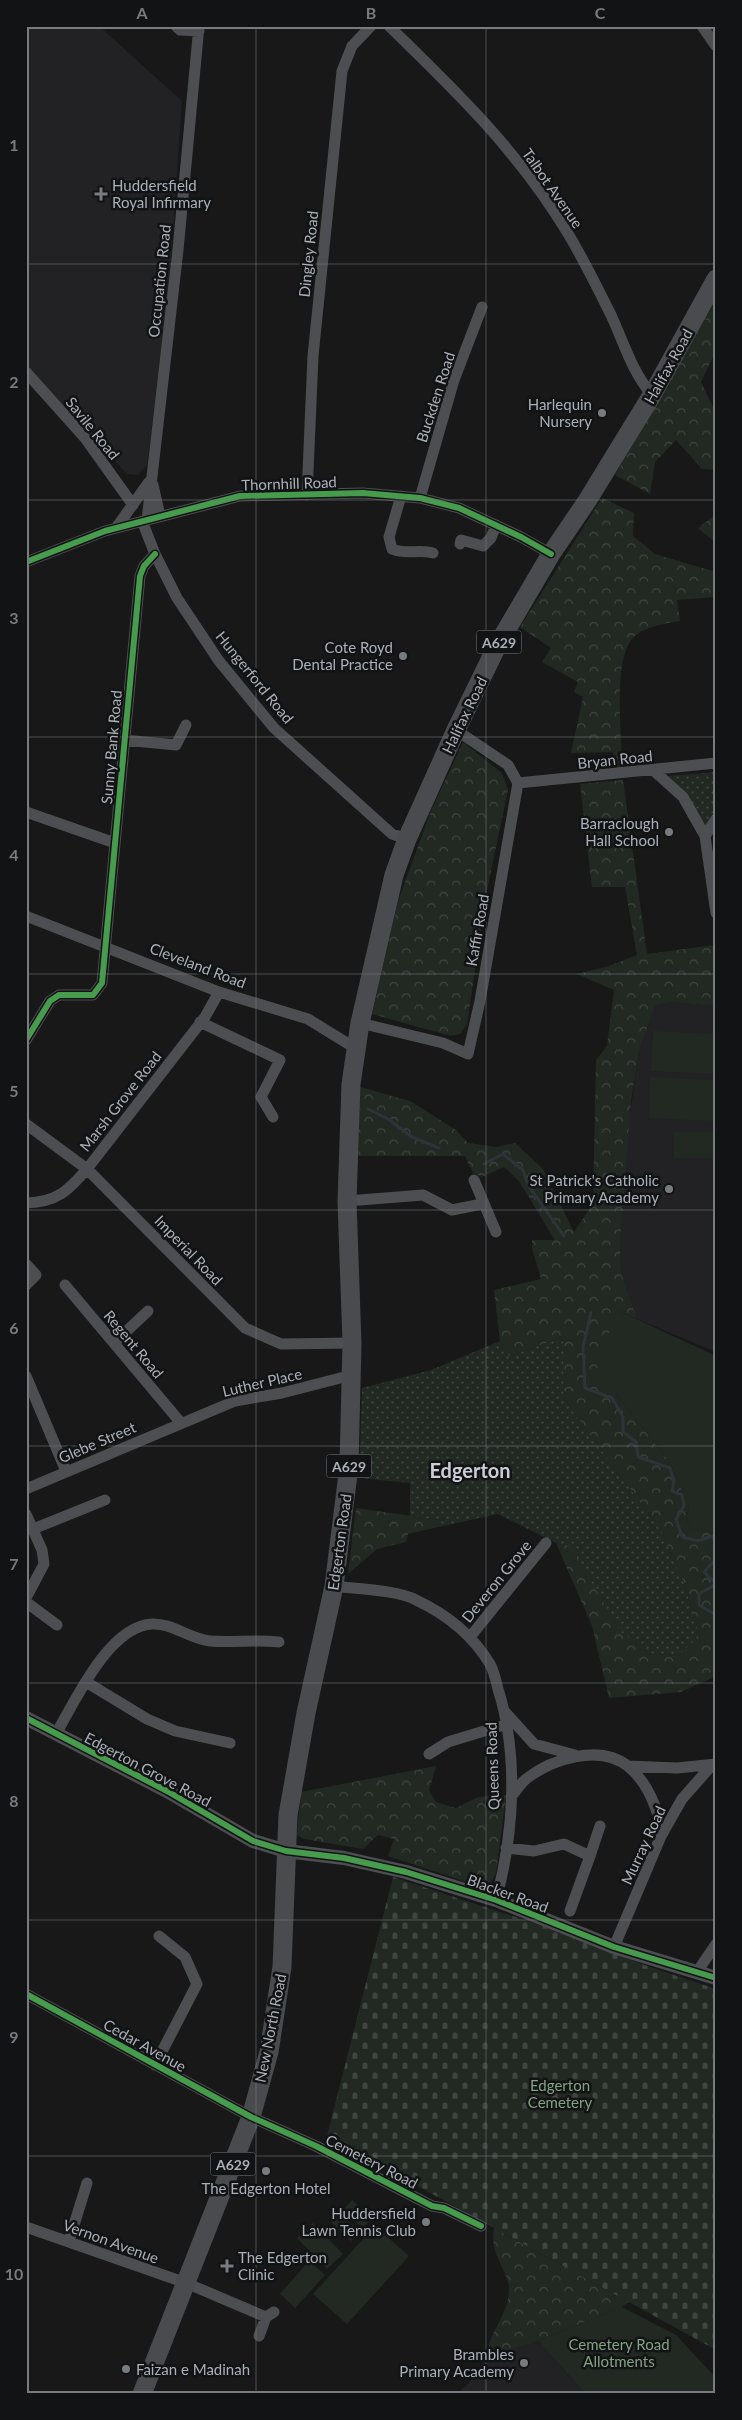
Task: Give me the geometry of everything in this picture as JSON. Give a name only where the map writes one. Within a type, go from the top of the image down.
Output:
[{"type":"highway","name":"Halifax Road","points":[[349,1140],[351,1084],[355,1048],[380,930],[406,839],[497,646],[551,554],[587,501],[652,395],[716,279]]},
{"type":"highway","name":"Edgerton Road","points":[[286,1851],[288,1816],[305,1723],[334,1586],[348,1466],[352,1375],[347,1201],[349,1140]]},
{"type":"highway","name":"New North Road","points":[[142,2394],[251,2117],[269,2052],[282,1967],[286,1851]]},
{"type":"street","points":[[176,26],[180,30],[199,29]]},
{"type":"street","name":"Dingley Road","points":[[307,495],[313,356],[342,71],[352,46],[370,26]]},
{"type":"street","name":"Talbot Avenue","points":[[389,26],[468,102],[523,168],[566,231],[611,315],[640,381],[652,395]]},
{"type":"street","points":[[702,26],[716,46]]},
{"type":"street","name":"Occupation Road","points":[[144,520],[151,479],[178,250],[199,29]]},
{"type":"street","name":"Buckden Road","points":[[420,498],[454,380],[482,307]]},
{"type":"street","name":"Savile Road","points":[[26,372],[84,438],[133,505]]},
{"type":"street","name":"Occupation Road","points":[[116,528],[151,479]]},
{"type":"street","name":"Occupation Road","points":[[151,479],[160,516]]},
{"type":"street","name":"Thornhill Road","points":[[26,562],[116,528],[240,496],[364,493],[420,498],[459,508],[551,554]]},
{"type":"street","points":[[401,496],[389,537],[392,549],[401,553],[423,550],[433,553]]},
{"type":"street","name":"Hungerford Road","points":[[144,520],[155,554],[178,598],[219,661],[274,728],[392,834],[406,839]]},
{"type":"street","points":[[460,544],[461,540],[483,546],[491,538],[496,525]]},
{"type":"street","name":"Sunny Bank Road","points":[[26,1040],[50,1001],[59,996],[92,994],[102,983],[140,576],[144,566],[155,554]]},
{"type":"street","points":[[124,740],[176,745],[186,725]]},
{"type":"street","points":[[456,730],[508,765],[518,783]]},
{"type":"street","name":"Bryan Road","points":[[518,783],[716,763]]},
{"type":"street","points":[[653,770],[683,797],[705,836],[716,913]]},
{"type":"street","name":"Kaffir Road","points":[[360,1023],[443,1043],[468,1054],[480,1001],[518,783]]},
{"type":"street","points":[[26,812],[115,843]]},
{"type":"street","points":[[705,836],[716,819]]},
{"type":"street","name":"Cleveland Road","points":[[26,916],[219,992],[308,1019],[355,1048]]},
{"type":"street","name":"Marsh Grove Road","points":[[26,1203],[50,1200],[69,1190],[200,1022],[219,992]]},
{"type":"street","points":[[200,1022],[280,1060],[261,1097],[273,1117]]},
{"type":"street","name":"Imperial Road","points":[[26,1124],[87,1169],[245,1328],[281,1344],[352,1343]]},
{"type":"street","points":[[474,1180],[482,1204],[496,1232]]},
{"type":"street","points":[[347,1201],[423,1195],[452,1210],[482,1204]]},
{"type":"street","points":[[26,1264],[36,1275],[26,1286]]},
{"type":"street","name":"Regent Road","points":[[65,1285],[180,1423]]},
{"type":"street","points":[[114,1343],[148,1311]]},
{"type":"street","name":"Luther Place","points":[[180,1423],[235,1401],[282,1393],[352,1375]]},
{"type":"street","points":[[26,1376],[66,1471]]},
{"type":"street","name":"Glebe Street","points":[[26,1489],[180,1423]]},
{"type":"street","points":[[33,1529],[105,1500]]},
{"type":"street","points":[[26,1514],[42,1550],[44,1564],[26,1600],[57,1625]]},
{"type":"street","name":"Deveron Grove","points":[[470,1637],[546,1543]]},
{"type":"street","name":"Queens Road","points":[[334,1586],[415,1599],[448,1617],[470,1637],[491,1665],[507,1724],[511,1797],[506,1848],[496,1900]]},
{"type":"street","points":[[56,1734],[86,1682],[106,1653],[133,1630],[150,1624],[167,1626],[194,1638],[211,1641],[279,1642]]},
{"type":"street","points":[[86,1682],[147,1719],[175,1731],[230,1743]]},
{"type":"street","points":[[505,1712],[534,1744],[581,1756]]},
{"type":"street","name":"Edgerton Grove Road","points":[[26,1718],[167,1791],[253,1841],[286,1851]]},
{"type":"street","points":[[429,1754],[448,1742],[507,1724]]},
{"type":"street","points":[[511,1797],[525,1780],[544,1768],[561,1760],[581,1756],[602,1755],[628,1766],[678,1768],[714,1764]]},
{"type":"street","name":"Murray Road","points":[[614,1947],[663,1833],[682,1799],[714,1764]]},
{"type":"street","points":[[628,1766],[644,1785],[656,1805],[663,1833]]},
{"type":"street","points":[[570,1911],[600,1826]]},
{"type":"street","points":[[506,1848],[534,1851],[564,1844],[590,1856]]},
{"type":"street","name":"Blacker Road","points":[[286,1851],[344,1858],[390,1868],[496,1900],[614,1947],[716,1978]]},
{"type":"street","points":[[155,2065],[197,1984],[185,1957],[159,1936]]},
{"type":"street","points":[[696,1972],[716,1944]]},
{"type":"street","name":"Cedar Avenue","points":[[26,1994],[251,2117]]},
{"type":"street","name":"Cemetery Road","points":[[251,2117],[316,2146],[432,2206],[444,2208],[481,2226]]},
{"type":"street","points":[[69,2241],[87,2183]]},
{"type":"street","name":"Vernon Avenue","points":[[26,2228],[69,2241],[270,2314],[258,2336]]},
{"type":"shaded area","name":"Huddersfield Royal Infirmary","points":[[26,26],[99,26],[182,101],[169,287],[147,465],[138,475],[127,474],[26,366]]},
{"type":"shaded area","name":"St Patrick's Catholic Primary Academy","points":[[671,1002],[716,1006],[716,1352],[637,1319],[621,1273],[620,1244],[627,1134],[639,1052],[655,1006]]},
{"type":"shaded area","name":"Brambles Primary Academy","points":[[538,2341],[586,2394],[457,2394],[500,2353]]},
{"type":"green space","points":[[716,300],[716,351],[701,382],[716,414],[716,470],[702,469],[676,440],[655,462],[650,494],[615,475]]},
{"type":"green space","points":[[602,498],[634,513],[633,536],[655,554],[716,572],[716,597],[677,600],[680,621],[661,624],[641,632],[631,640],[625,652],[620,684],[622,769],[615,769],[613,752],[571,753],[583,697],[574,692],[578,682],[542,662],[551,648],[520,627]]},
{"type":"green space","points":[[716,514],[716,543],[698,528]]},
{"type":"green space","points":[[463,742],[502,773],[508,790],[486,895],[467,1024],[460,1034],[451,1036],[372,1014],[398,901],[431,811]]},
{"type":"green space","points":[[716,772],[716,807],[706,826],[686,794],[668,776]]},
{"type":"green space","points":[[623,780],[647,954],[715,945],[716,952],[716,1006],[671,1002],[655,1006],[639,1052],[631,1101],[620,1244],[621,1273],[637,1319],[617,1310],[616,1394],[669,1461],[689,1505],[686,1521],[692,1530],[716,1533],[716,1676],[681,1692],[609,1698],[592,1626],[556,1543],[570,1546],[621,1632],[647,1653],[678,1656],[700,1636],[684,1583],[662,1532],[563,1398],[563,1337],[509,1356],[500,1341],[494,1290],[541,1279],[532,1248],[532,1240],[555,1240],[519,1181],[504,1167],[482,1177],[473,1173],[465,1156],[358,1156],[360,1087],[410,1101],[456,1130],[468,1143],[496,1147],[515,1143],[543,1169],[574,1232],[593,1204],[596,1060],[607,1046],[614,990],[577,974],[609,966],[637,955],[625,887],[592,887],[580,784]]},
{"type":"green space","points":[[653,1031],[716,1034],[716,1074],[651,1071]]},
{"type":"green space","points":[[650,1077],[716,1080],[714,1121],[649,1118]]},
{"type":"green space","points":[[674,1132],[716,1132],[716,1158],[674,1158]]},
{"type":"green space","points":[[617,1310],[716,1356],[716,1533],[692,1530],[686,1521],[689,1505],[669,1461],[616,1394],[592,1384]]},
{"type":"green space","points":[[563,1337],[563,1398],[662,1532],[684,1583],[700,1636],[678,1656],[647,1653],[621,1632],[569,1546],[556,1543],[498,1514],[438,1527],[439,1520],[410,1516],[410,1483],[359,1478],[362,1388],[431,1370],[500,1341],[509,1356]]},
{"type":"green space","points":[[356,1508],[439,1520],[438,1527],[408,1534],[406,1542],[377,1549],[348,1574]]},
{"type":"green space","points":[[436,1766],[429,1790],[436,1802],[456,1808],[478,1797],[506,1795],[496,1873],[488,1889],[388,1856],[394,1839],[378,1835],[363,1849],[304,1839],[297,1835],[301,1792]]},
{"type":"green space","name":"Edgerton Cemetery","points":[[393,1877],[540,1925],[650,1967],[716,1989],[716,2350],[327,2136]]},
{"type":"green space","points":[[352,2200],[372,2218],[363,2228],[343,2210]]},
{"type":"green space","points":[[339,2213],[360,2231],[351,2241],[331,2222]]},
{"type":"green space","points":[[313,2223],[343,2254],[327,2269],[297,2238]]},
{"type":"green space","points":[[375,2226],[409,2256],[347,2324],[313,2294]]},
{"type":"green space","points":[[494,2228],[629,2302],[622,2307],[538,2341],[500,2353],[479,2373],[509,2296],[506,2276],[494,2247]]},
{"type":"green space","points":[[309,2261],[325,2275],[295,2308],[280,2294]]},
{"type":"green space","name":"Cemetery Road Allotments","points":[[622,2307],[676,2335],[716,2378],[716,2394],[586,2394],[538,2341]]},
{"type":"waterway","points":[[368,1109],[388,1119],[412,1137],[439,1148]]},
{"type":"waterway","points":[[484,1164],[503,1154],[523,1170],[528,1185],[564,1236]]},
{"type":"waterway","points":[[591,1312],[583,1347],[585,1388],[612,1398],[623,1417],[623,1432],[636,1442],[638,1457],[670,1468],[674,1481],[672,1491],[682,1495],[684,1506],[676,1519],[682,1537],[698,1541],[712,1536],[716,1542]]},
{"type":"waterway","points":[[716,1559],[704,1572],[716,1584],[699,1594],[699,1605],[716,1615]]},
{"type":"cycle path","points":[[26,562],[105,531],[240,496],[363,493],[420,498],[459,508],[521,537],[551,554]]},
{"type":"cycle path","points":[[26,1040],[50,1001],[59,995],[93,995],[102,983],[140,576],[144,566],[155,554]]},
{"type":"cycle path","points":[[26,1718],[167,1791],[253,1841],[286,1851],[344,1858],[406,1872],[496,1900],[614,1947],[716,1978]]},
{"type":"cycle path","points":[[26,1994],[251,2117],[316,2146],[432,2206],[444,2208],[481,2226]]},
{"type":"place","name":"Huddersfield Royal Infirmary","points":[[101,194]]},
{"type":"place","name":"Harlequin Nursery","points":[[602,413]]},
{"type":"place","name":"Cote Royd Dental Practice","points":[[403,656]]},
{"type":"place","name":"Barraclough Hall School","points":[[669,832]]},
{"type":"place","name":"St Patrick's Catholic Primary Academy","points":[[669,1189]]},
{"type":"place","name":"The Edgerton Hotel","points":[[266,2171]]},
{"type":"place","name":"Huddersfield Lawn Tennis Club","points":[[426,2222]]},
{"type":"place","name":"The Edgerton Clinic","points":[[227,2266]]},
{"type":"place","name":"Brambles Primary Academy","points":[[524,2363]]},
{"type":"place","name":"Faizan e Madinah","points":[[126,2369]]},
{"type":"district","name":"Edgerton","points":[[470,1470]]}]
